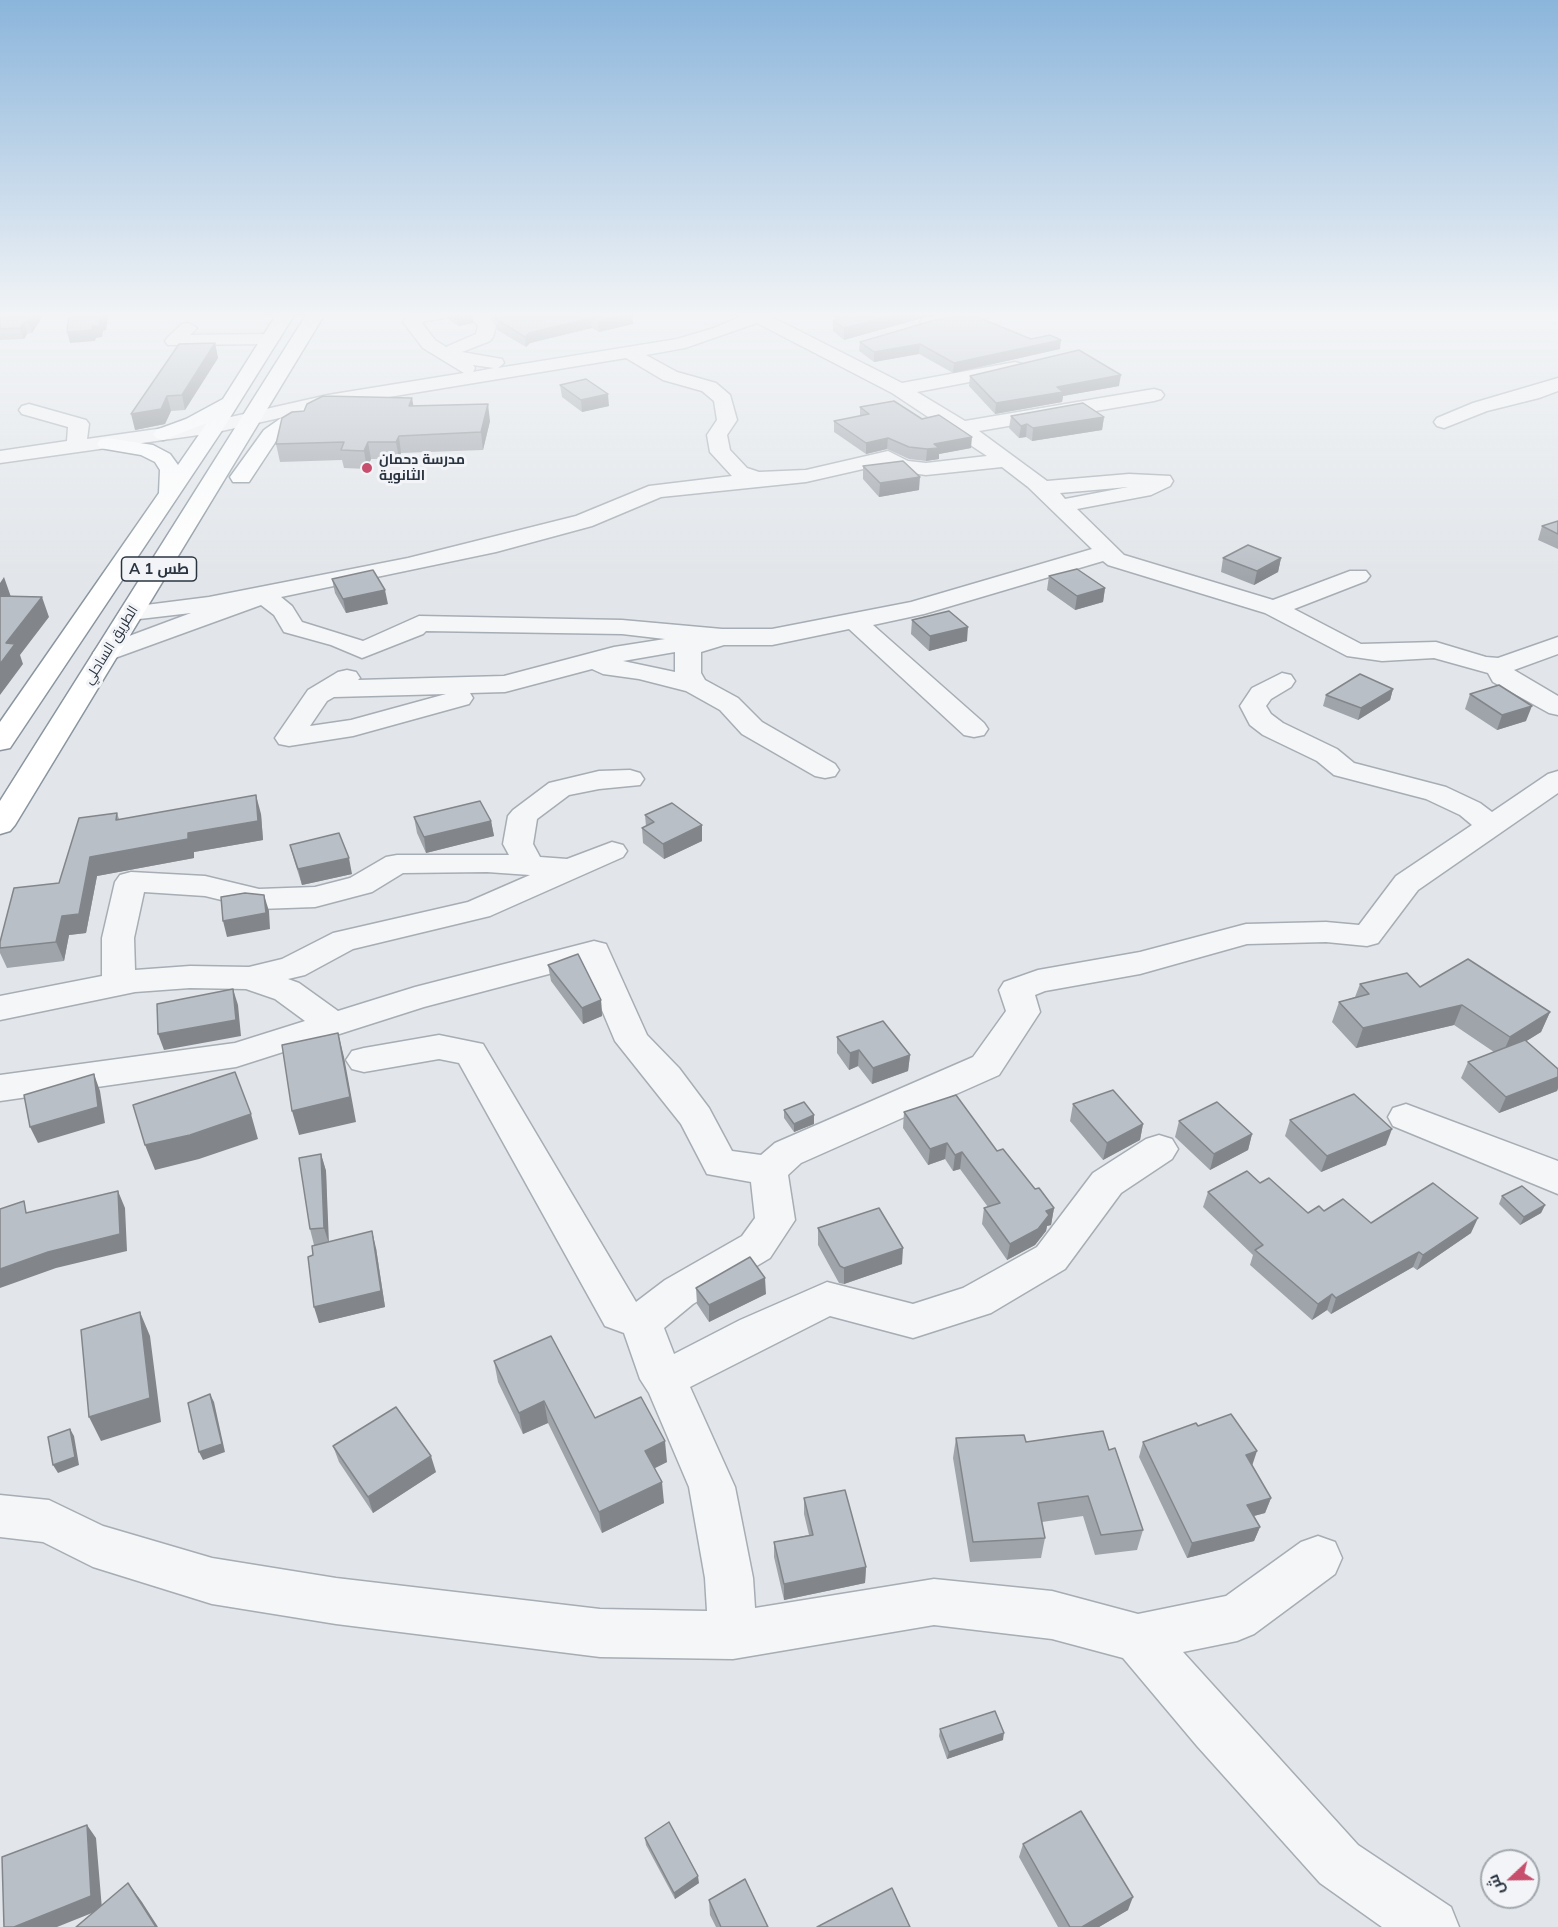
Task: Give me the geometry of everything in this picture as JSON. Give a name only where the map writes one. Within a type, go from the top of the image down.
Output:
[{"type":"highway","points":[[163,434],[193,423],[228,402]]},
{"type":"highway","name":"A 1 طس","points":[[0,742],[230,402]]},
{"type":"highway","name":"الطريق الساحلي","points":[[0,825],[263,402]]},
{"type":"highway","points":[[313,402],[323,404]]},
{"type":"highway","points":[[210,490],[234,484],[271,434],[291,420],[323,404]]},
{"type":"highway","points":[[92,445],[146,449],[163,458],[171,470],[169,492]]},
{"type":"street","points":[[0,457],[212,430],[333,402]]},
{"type":"street","points":[[724,402],[727,420],[717,435],[720,452],[740,472],[756,479]]},
{"type":"street","points":[[920,402],[1008,460],[1042,488],[1116,560],[1274,608],[1356,651],[1382,653],[1436,650],[1484,665],[1500,666],[1558,645]]},
{"type":"street","points":[[962,428],[1114,402]]},
{"type":"street","points":[[1444,422],[1480,407],[1500,402]]},
{"type":"street","points":[[29,410],[79,424],[76,437],[92,445],[163,434],[212,430]]},
{"type":"street","points":[[131,613],[264,595],[350,574],[488,547],[584,521],[657,491],[756,479],[806,476],[888,457],[903,467],[926,470],[1008,460]]},
{"type":"street","points":[[1042,488],[1129,480],[1162,481],[1143,490],[1061,506]]},
{"type":"street","points":[[722,637],[583,663],[353,728],[289,738],[317,696],[349,677],[362,650],[414,629],[419,623],[622,627],[722,637],[772,637],[856,622],[987,590],[1108,552]]},
{"type":"street","points":[[1274,608],[1358,576]]},
{"type":"street","points":[[264,595],[283,611],[293,627],[340,640],[362,650]]},
{"type":"street","points":[[106,653],[264,595]]},
{"type":"street","points":[[856,622],[974,729]]},
{"type":"street","points":[[695,685],[688,673],[688,648],[722,637]]},
{"type":"street","points":[[583,663],[639,671],[695,685],[729,704],[752,728],[825,770]]},
{"type":"street","points":[[1500,666],[1502,676],[1558,706]]},
{"type":"street","points":[[1282,681],[1261,694],[1253,706],[1260,719],[1273,729],[1327,755],[1344,769],[1436,793],[1470,809],[1491,826]]},
{"type":"street","points":[[329,689],[505,684]]},
{"type":"street","points":[[526,860],[518,844],[523,816],[559,789],[599,780],[630,779]]},
{"type":"street","points":[[0,1088],[107,1075],[236,1054],[414,998],[594,952],[632,1041],[666,1077],[696,1117],[720,1164],[768,1170],[788,1153],[986,1066],[1023,1012],[1016,990],[1038,981],[1076,972],[1140,963],[1246,934],[1326,932],[1367,936],[1407,883],[1558,780]]},
{"type":"street","points":[[0,1008],[119,984],[190,977],[249,978],[293,967],[344,940],[397,930],[479,909],[612,851],[593,843],[526,860],[397,864],[361,885],[315,897],[259,899],[205,886],[131,882],[118,938],[119,984]]},
{"type":"street","points":[[526,860],[569,868]]},
{"type":"street","points":[[249,978],[288,991],[333,1025]]},
{"type":"street","points":[[364,1060],[439,1047],[471,1053],[620,1314],[641,1322],[662,1379],[665,1379],[712,1487],[729,1578],[734,1635]]},
{"type":"street","points":[[1406,1117],[1553,1174],[1558,1179]]},
{"type":"street","points":[[665,1379],[754,1332],[827,1299],[913,1321],[976,1301],[1051,1258],[1107,1183],[1159,1149]]},
{"type":"street","points":[[641,1322],[679,1292],[756,1247],[775,1220],[768,1170]]},
{"type":"street","points":[[0,1516],[49,1521],[93,1545],[212,1581],[336,1601],[600,1633],[734,1635],[782,1629],[934,1602],[1052,1615],[1138,1638],[1237,1617],[1318,1558]]},
{"type":"street","points":[[1138,1638],[1215,1728],[1339,1864],[1431,1927]]},
{"type":"building","points":[[139,402],[164,402],[161,409],[131,414]]},
{"type":"building","points":[[311,402],[411,402],[409,406],[488,404],[481,432],[399,436],[396,442],[368,442],[364,451],[341,450],[344,442],[276,444],[282,418],[292,412],[304,411],[307,404]]},
{"type":"building","points":[[895,402],[922,419],[939,415],[972,437],[934,444],[939,448],[927,449],[909,447],[888,438],[866,443],[834,421],[869,414],[860,407]]},
{"type":"building","points":[[1083,403],[1104,417],[1033,428],[1027,424],[1021,426],[1011,416]]},
{"type":"building","points":[[903,461],[920,477],[880,483],[863,466]]},
{"type":"building","points":[[1558,521],[1558,534],[1542,526]]},
{"type":"building","points":[[1248,545],[1281,558],[1257,571],[1223,558]]},
{"type":"building","points":[[1077,569],[1105,588],[1077,596],[1049,576]]},
{"type":"building","points":[[373,570],[385,590],[343,599],[332,579]]},
{"type":"building","points":[[0,596],[42,597],[6,643],[15,644],[0,664]]},
{"type":"building","points":[[949,611],[968,627],[930,636],[912,620]]},
{"type":"building","points":[[1360,674],[1393,689],[1361,708],[1326,695]]},
{"type":"building","points":[[1499,685],[1532,706],[1502,715],[1470,694]]},
{"type":"building","points":[[256,795],[258,821],[188,833],[188,839],[90,857],[79,914],[62,916],[56,942],[0,948],[14,888],[59,883],[79,818],[117,813],[116,820]]},
{"type":"building","points":[[480,801],[491,821],[424,837],[414,817]]},
{"type":"building","points":[[672,803],[702,825],[663,844],[642,828],[654,822],[645,815]]},
{"type":"building","points":[[339,833],[349,858],[298,869],[290,845]]},
{"type":"building","points":[[245,893],[264,895],[266,913],[223,921],[221,897]]},
{"type":"building","points":[[578,954],[601,1000],[582,1008],[548,965]]},
{"type":"building","points":[[1468,959],[1550,1012],[1510,1037],[1462,1005],[1363,1028],[1339,1002],[1369,994],[1360,984],[1407,973],[1420,987]]},
{"type":"building","points":[[233,989],[236,1020],[158,1034],[157,1004]]},
{"type":"building","points":[[883,1021],[910,1055],[873,1068],[859,1050],[850,1053],[837,1037]]},
{"type":"building","points":[[338,1033],[350,1097],[292,1111],[282,1045]]},
{"type":"building","points":[[1525,1040],[1558,1069],[1558,1077],[1506,1097],[1468,1062]]},
{"type":"building","points":[[235,1072],[251,1114],[190,1135],[145,1145],[133,1105]]},
{"type":"building","points":[[94,1074],[98,1107],[30,1127],[24,1095]]},
{"type":"building","points":[[1113,1090],[1143,1124],[1107,1143],[1073,1104]]},
{"type":"building","points":[[1354,1094],[1392,1129],[1327,1156],[1290,1120]]},
{"type":"building","points":[[956,1095],[997,1151],[1003,1149],[1035,1189],[1039,1188],[1054,1208],[1046,1211],[1049,1215],[1038,1229],[1010,1244],[984,1208],[1000,1203],[962,1152],[955,1155],[947,1143],[930,1149],[904,1112]]},
{"type":"building","points":[[804,1102],[814,1115],[794,1124],[784,1110]]},
{"type":"building","points":[[1217,1102],[1252,1134],[1214,1154],[1179,1121]]},
{"type":"building","points":[[321,1154],[324,1228],[310,1229],[299,1158]]},
{"type":"building","points":[[1247,1171],[1260,1183],[1269,1178],[1308,1213],[1319,1206],[1324,1211],[1343,1199],[1371,1223],[1433,1183],[1478,1218],[1423,1255],[1419,1252],[1336,1298],[1332,1294],[1318,1304],[1255,1250],[1263,1245],[1208,1192]]},
{"type":"building","points":[[1522,1186],[1545,1205],[1524,1217],[1502,1196]]},
{"type":"building","points":[[118,1191],[120,1234],[48,1252],[0,1269],[0,1209],[24,1201],[26,1213]]},
{"type":"building","points":[[879,1208],[903,1248],[844,1268],[840,1266],[818,1228]]},
{"type":"building","points":[[372,1231],[381,1291],[314,1307],[308,1257],[313,1255],[312,1246]]},
{"type":"building","points":[[750,1257],[765,1278],[709,1305],[696,1288]]},
{"type":"building","points":[[140,1312],[150,1398],[89,1417],[81,1330]]},
{"type":"building","points":[[551,1336],[595,1418],[641,1397],[665,1441],[645,1451],[662,1482],[599,1512],[544,1401],[519,1413],[494,1361]]},
{"type":"building","points":[[210,1394],[222,1444],[199,1452],[188,1403]]},
{"type":"building","points":[[396,1407],[431,1456],[368,1497],[333,1446]]},
{"type":"building","points":[[1231,1414],[1257,1451],[1246,1455],[1271,1498],[1247,1505],[1260,1527],[1192,1543],[1143,1442],[1196,1423],[1198,1426]]},
{"type":"building","points":[[70,1429],[75,1457],[53,1465],[48,1437]]},
{"type":"building","points":[[1103,1431],[1109,1450],[1115,1448],[1143,1530],[1101,1535],[1088,1496],[1038,1503],[1045,1538],[973,1542],[956,1438],[1024,1435],[1026,1442]]},
{"type":"building","points":[[845,1490],[866,1567],[784,1584],[774,1542],[813,1535],[804,1498]]},
{"type":"building","points":[[995,1711],[1004,1733],[949,1752],[940,1729]]},
{"type":"building","points":[[1081,1811],[1133,1897],[1082,1927],[1070,1927],[1023,1844]]},
{"type":"building","points":[[669,1822],[698,1876],[674,1893],[645,1838]]},
{"type":"building","points":[[87,1825],[91,1896],[14,1927],[4,1927],[2,1857]]},
{"type":"building","points":[[745,1879],[768,1927],[721,1927],[709,1900]]},
{"type":"building","points":[[128,1883],[156,1927],[76,1927]]},
{"type":"building","points":[[892,1888],[910,1927],[817,1927]]},
{"type":"place","name":"مدرسة دحمان الثانوية","points":[[367,468]]}]
